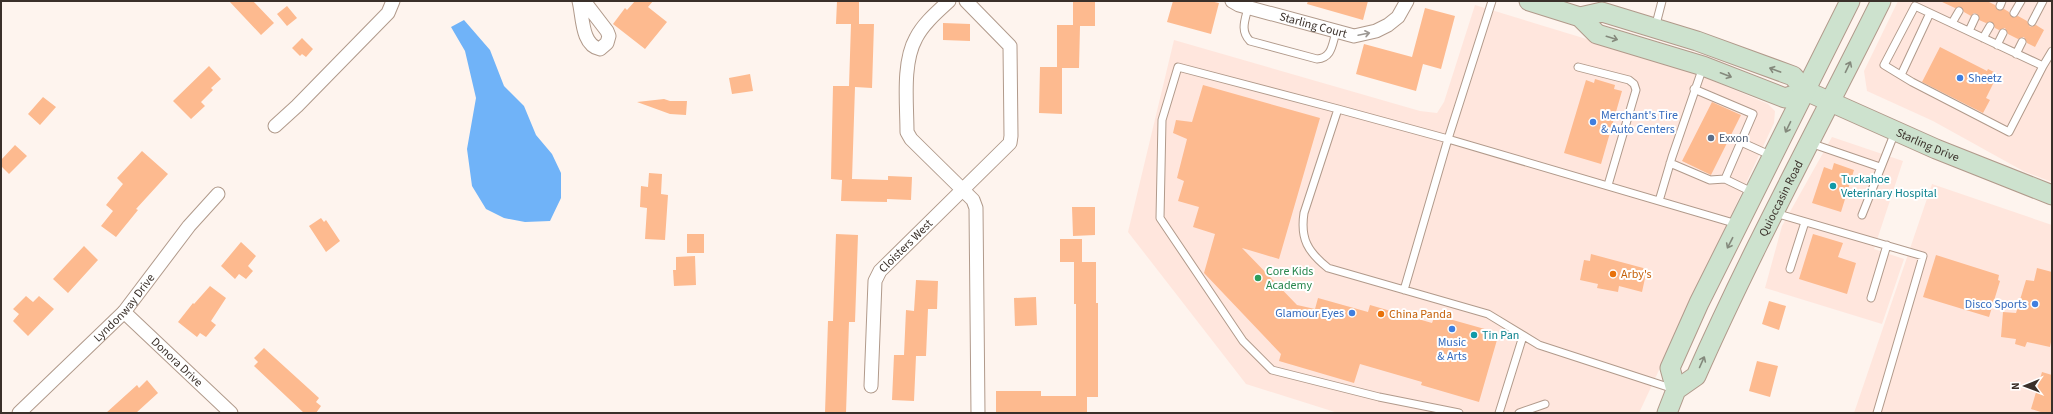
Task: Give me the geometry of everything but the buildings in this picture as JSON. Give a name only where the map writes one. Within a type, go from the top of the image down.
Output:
[{"type":"main road","points":[[1529,1],[1580,17],[1597,34],[1703,66],[1784,98],[1806,92]]},
{"type":"main road","name":"Quioccasin Road","points":[[1850,1],[1774,157],[1699,303],[1670,368],[1676,390],[1696,376],[1772,212],[1810,143],[1881,1]]},
{"type":"main road","name":"Starling Drive","points":[[1580,17],[1602,12],[1697,41],[1793,76],[1806,92],[1985,170],[2052,195]]},
{"type":"main road","points":[[1667,413],[1676,390]]},
{"type":"street","points":[[275,126],[297,106],[388,13],[393,1]]},
{"type":"street","points":[[579,1],[587,38],[594,48],[600,49],[607,44],[609,36],[607,31],[584,1]]},
{"type":"street","points":[[948,1],[916,37],[910,52],[908,64],[907,132],[911,139],[973,200],[976,208],[978,413]]},
{"type":"street","name":"Cloisters West","points":[[871,386],[875,281],[880,271],[1010,143],[1010,46],[966,1]]},
{"type":"street","name":"Starling Court","points":[[1232,1],[1239,6],[1354,36],[1376,31],[1398,17],[1402,3]]},
{"type":"street","name":"Lyndonway Drive","points":[[19,413],[124,312],[190,226],[218,194]]},
{"type":"street","name":"Donora Drive","points":[[124,312],[231,413]]},
{"type":"lane","points":[[1404,290],[1448,139],[1492,1]]},
{"type":"lane","points":[[1655,28],[1662,1]]},
{"type":"lane","points":[[2014,13],[2021,1]]},
{"type":"lane","points":[[2032,22],[2043,1]]},
{"type":"lane","points":[[2043,66],[1930,13],[1917,4],[1884,65],[2009,132],[2052,51]]},
{"type":"lane","points":[[1248,8],[1243,27],[1245,36],[1250,41],[1317,59],[1325,58],[1330,54],[1336,32]]},
{"type":"lane","points":[[1952,23],[1959,11]]},
{"type":"lane","points":[[1901,75],[1930,13]]},
{"type":"lane","points":[[1969,31],[1975,18]]},
{"type":"lane","points":[[1983,38],[1990,26]]},
{"type":"lane","points":[[1997,44],[2003,32]]},
{"type":"lane","points":[[2016,54],[2022,42]]},
{"type":"lane","points":[[1659,201],[1694,89],[1703,66]]},
{"type":"lane","points":[[1459,413],[1379,398],[1272,370],[1243,341],[1160,218],[1162,120],[1178,67],[1448,139],[1608,185],[1739,225]]},
{"type":"lane","points":[[1578,67],[1629,80],[1634,84],[1636,90],[1608,185]]},
{"type":"lane","points":[[1694,89],[1753,114],[1725,179]]},
{"type":"lane","points":[[1338,109],[1304,213],[1302,224],[1304,239],[1312,255],[1328,268],[1488,314],[1539,345],[1676,390]]},
{"type":"lane","points":[[1862,215],[1895,131]]},
{"type":"lane","points":[[1741,142],[1774,157]]},
{"type":"lane","points":[[1810,143],[1880,167]]},
{"type":"lane","points":[[1670,163],[1710,180],[1725,179],[1755,193]]},
{"type":"lane","points":[[1772,212],[1923,256],[1877,413]]},
{"type":"lane","points":[[1790,269],[1805,222]]},
{"type":"lane","points":[[1871,298],[1887,245]]},
{"type":"lane","points":[[1499,413],[1523,336]]},
{"type":"lane","points":[[1519,413],[1545,404]]},
{"type":"shaded area","points":[[1898,1],[2052,1],[2052,182],[2025,172],[1933,121],[1867,91],[1864,71]]},
{"type":"shaded area","points":[[1475,5],[1685,69],[1768,104],[1775,111],[1774,123],[1639,413],[1338,413],[1246,384],[1128,232],[1174,40],[1420,111],[1437,113],[1444,102]]},
{"type":"shaded area","points":[[1832,137],[1903,161],[1874,249],[1904,259],[1882,324],[1765,288],[1782,226]]},
{"type":"shaded area","points":[[1932,184],[2052,225],[2052,413],[1854,413]]},
{"type":"water","points":[[464,20],[490,50],[504,86],[524,106],[536,135],[552,154],[561,173],[561,198],[550,221],[525,222],[504,218],[486,209],[472,186],[467,149],[476,98],[465,51],[451,27]]},
{"type":"place","name":"Sheetz","points":[[1960,78]]},
{"type":"place","name":"Merchant's Tire & Auto Centers","points":[[1593,122]]},
{"type":"place","name":"Exxon","points":[[1711,138]]},
{"type":"place","name":"Tuckahoe Veterinary Hospital","points":[[1833,186]]},
{"type":"place","name":"Arby's","points":[[1613,274]]},
{"type":"place","name":"Core Kids Academy","points":[[1258,278]]},
{"type":"place","name":"Disco Sports","points":[[2035,304]]},
{"type":"place","name":"Glamour Eyes","points":[[1352,313]]},
{"type":"place","name":"China Panda","points":[[1381,314]]},
{"type":"place","name":"Music & Arts","points":[[1452,329]]},
{"type":"place","name":"Tin Pan","points":[[1474,335]]}]
